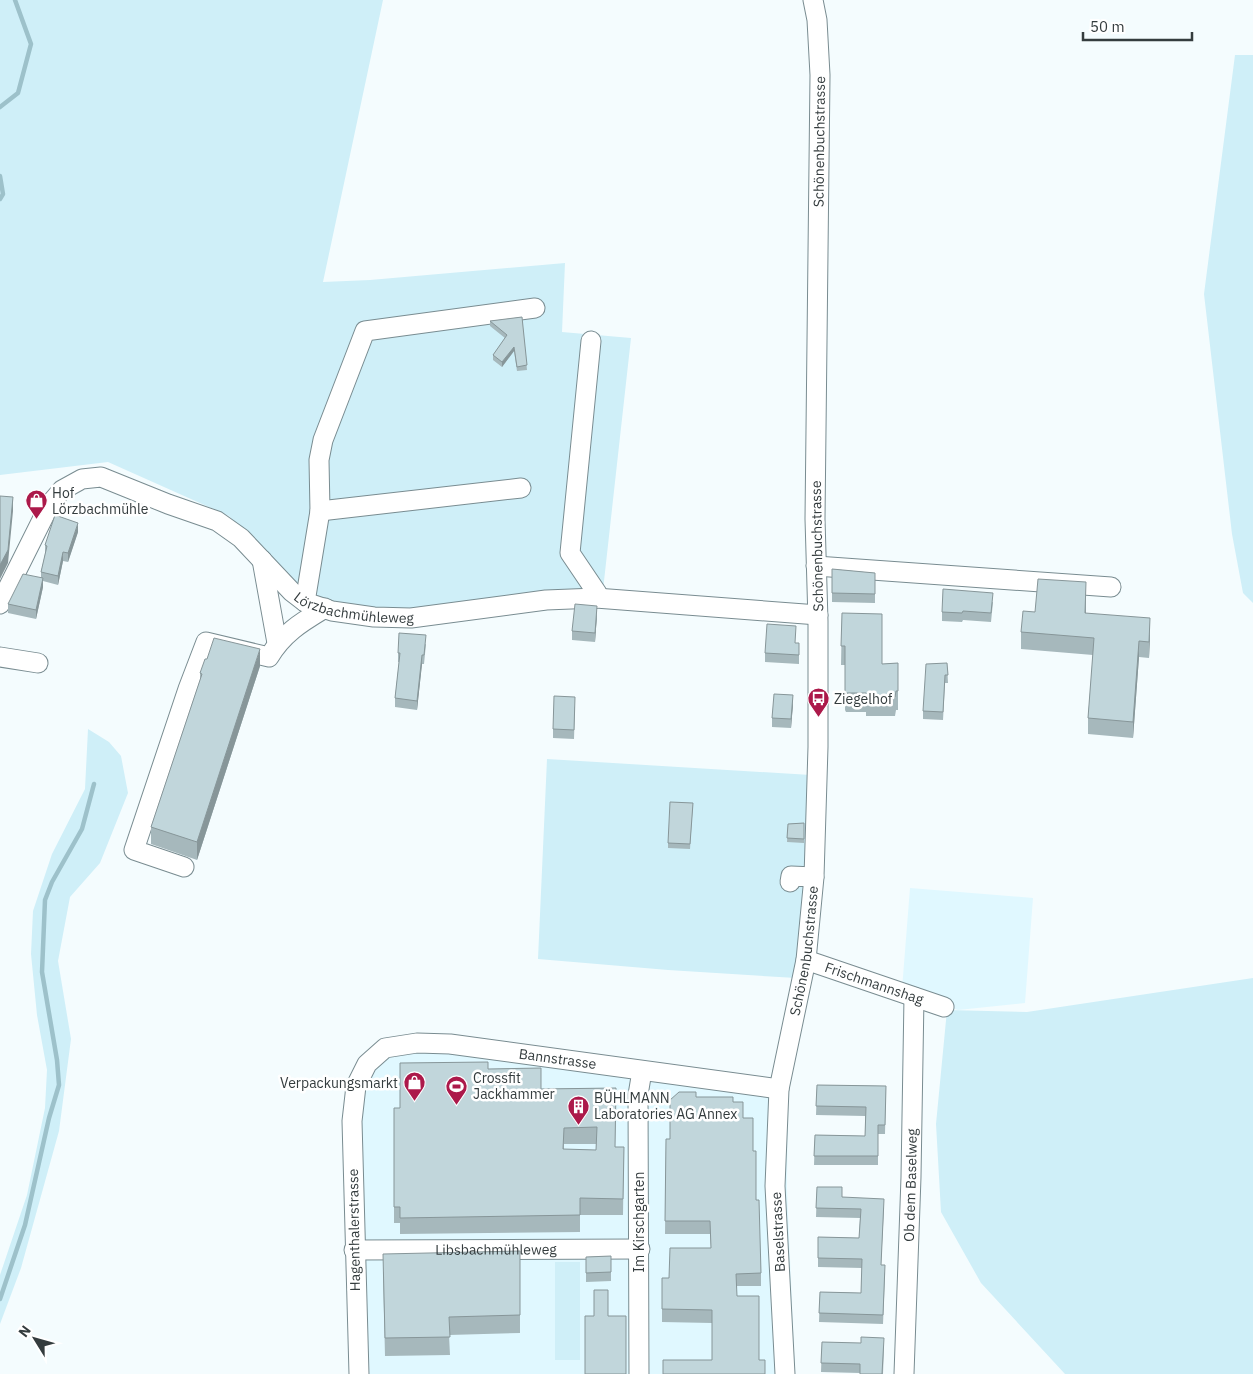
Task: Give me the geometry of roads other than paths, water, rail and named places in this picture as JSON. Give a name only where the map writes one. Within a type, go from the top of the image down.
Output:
[{"type":"street","name":"Schönenbuchstrasse","points":[[779,1089],[806,960],[814,877],[818,747],[818,615],[815,519],[820,76],[817,20],[813,0]]},
{"type":"street","points":[[305,602],[320,511],[319,460],[323,440],[365,330],[534,308]]},
{"type":"street","points":[[590,341],[570,552],[596,593],[596,598]]},
{"type":"street","name":"Lörzbachmühleweg","points":[[0,604],[50,504],[62,490],[82,479],[101,477],[217,521],[241,538],[292,592],[305,602],[325,608],[374,617],[411,618],[546,600],[596,598],[818,615]]},
{"type":"street","points":[[320,511],[521,488]]},
{"type":"street","points":[[262,560],[277,643]]},
{"type":"street","points":[[816,566],[1111,587]]},
{"type":"street","points":[[184,867],[134,850],[188,689],[206,642],[269,657],[277,643],[300,623],[325,608]]},
{"type":"street","points":[[0,657],[38,663]]},
{"type":"street","points":[[790,882],[791,876],[814,877]]},
{"type":"street","name":"Frischmannshag","points":[[806,960],[944,1007]]},
{"type":"street","name":"Ob dem Baselweg","points":[[904,1374],[911,1177],[914,998]]},
{"type":"street","name":"Bannstrasse","points":[[356,1086],[367,1064],[385,1048],[417,1043],[450,1044],[779,1089]]},
{"type":"street","name":"Im Kirschgarten","points":[[639,1374],[638,1095],[642,1071]]},
{"type":"street","name":"Hagenthalerstrasse","points":[[356,1086],[352,1121],[358,1374]]},
{"type":"street","name":"Baselstrasse","points":[[779,1089],[775,1186],[785,1374]]},
{"type":"street","name":"Libsbachmühleweg","points":[[354,1250],[640,1249]]},
{"type":"waterway","points":[[0,107],[18,93],[31,44],[15,0]]},
{"type":"waterway","points":[[0,176],[3,194],[0,199]]},
{"type":"waterway","points":[[0,1299],[25,1225],[49,1118],[59,1085],[57,1060],[42,972],[45,900],[52,882],[82,829],[94,784]]},
{"type":"place","name":"Hof Lörzbachmühle","points":[[36,520]]},
{"type":"place","name":"Ziegelhof","points":[[818,718]]},
{"type":"place","name":"Verpackungsmarkt","points":[[414,1102]]},
{"type":"place","name":"Crossfit Jackhammer","points":[[457,1105]]},
{"type":"place","name":"BÜHLMANN Laboratories AG Annex","points":[[578,1125]]}]
